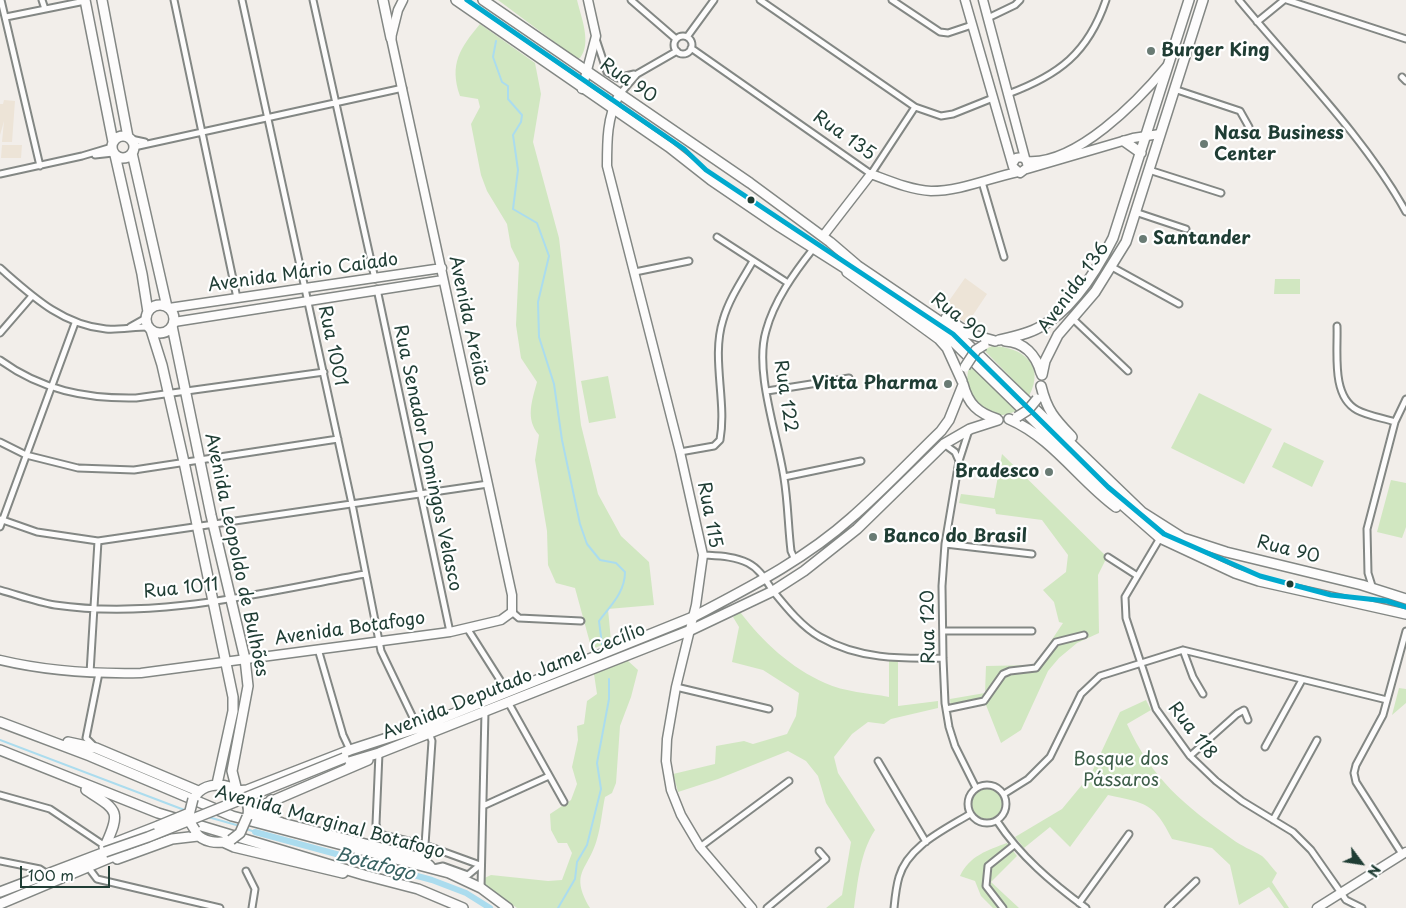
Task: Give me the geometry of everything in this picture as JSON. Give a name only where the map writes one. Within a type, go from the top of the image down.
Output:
[{"type":"main road","name":"Avenida Leopoldo de Bulhões","points":[[85,0],[113,149],[142,274],[148,322],[168,392],[184,462],[233,697],[233,711],[220,779],[217,784]]},
{"type":"main road","points":[[102,0],[131,144],[168,308],[173,314],[173,324],[164,332],[148,322],[156,306],[168,308]]},
{"type":"main road","points":[[383,0],[391,38]]},
{"type":"main road","name":"Rua 90","points":[[456,0],[582,89],[675,151],[718,185],[951,338],[1102,488],[1148,530],[1160,538],[1235,573],[1259,581],[1406,614]]},
{"type":"main road","name":"Rua 90","points":[[483,0],[750,183],[826,239],[858,266],[954,331],[1142,512],[1183,538],[1226,552],[1362,585],[1406,599]]},
{"type":"main road","name":"Avenida 136","points":[[997,341],[1024,334],[1052,320],[1088,280],[1104,258],[1113,238],[1147,135],[1189,0]]},
{"type":"main road","name":"Avenida 136","points":[[1042,375],[1050,348],[1072,317],[1095,292],[1126,242],[1202,0]]},
{"type":"main road","points":[[1169,104],[1167,98],[1180,51],[1178,47],[1174,46]]},
{"type":"main road","points":[[118,137],[131,144],[126,158],[113,149],[118,137]]},
{"type":"main road","points":[[1124,141],[1141,153]]},
{"type":"main road","points":[[826,239],[970,334],[997,341],[1011,341],[1027,349],[1038,363],[1042,375],[1046,406],[1053,418],[1124,489],[1164,525]]},
{"type":"main road","points":[[836,262],[854,279],[939,339],[947,348],[967,398],[975,409],[998,420],[1013,418],[1028,410],[1037,399],[1042,386]]},
{"type":"main road","name":"Avenida Leopoldo de Bulhões","points":[[173,324],[200,459],[245,659],[248,686],[232,771],[237,791]]},
{"type":"main road","points":[[962,383],[965,367],[976,350],[997,341]]},
{"type":"main road","name":"Avenida Deputado Jamel Cecílio","points":[[237,791],[247,790],[350,750],[418,728],[693,617],[764,580],[795,560],[850,519],[941,430],[949,420],[962,383]]},
{"type":"main road","points":[[1013,418],[1038,434],[1098,494],[1148,530]]},
{"type":"main road","name":"Avenida Deputado Jamel Cecílio","points":[[0,892],[105,849],[148,837],[347,760],[379,753],[691,630],[773,591],[804,571],[857,530],[944,444],[970,429],[998,420]]},
{"type":"main road","name":"Avenida Marginal Botafogo","points":[[0,722],[40,736],[232,816],[433,868],[481,888],[508,908]]},
{"type":"main road","points":[[40,736],[96,748],[198,791]]},
{"type":"main road","name":"Avenida Deputado Jamel Cecílio","points":[[0,904],[347,760],[370,745]]},
{"type":"main road","points":[[0,750],[158,814],[364,875],[418,889],[463,908]]},
{"type":"main road","points":[[248,814],[272,800],[362,764],[379,753]]},
{"type":"main road","points":[[71,780],[108,805],[115,812],[114,827],[105,849]]},
{"type":"main road","points":[[217,784],[237,791],[246,801],[248,814],[240,833],[227,841],[210,841],[197,833],[188,820],[188,814],[192,799],[198,791],[217,784]]},
{"type":"main road","points":[[272,800],[272,815],[276,821]]},
{"type":"main road","points":[[105,849],[188,814]]},
{"type":"main road","points":[[248,814],[421,858],[433,868]]},
{"type":"main road","points":[[74,873],[91,871],[172,839],[197,833]]},
{"type":"main road","points":[[227,841],[234,847],[334,872],[364,875]]},
{"type":"street","points":[[1,0],[40,166]]},
{"type":"street","points":[[42,0],[45,9]]},
{"type":"street","points":[[6,17],[85,0]]},
{"type":"street","points":[[174,0],[237,298]]},
{"type":"street","name":"Rua 1001","points":[[242,0],[324,372],[381,650],[418,728]]},
{"type":"street","points":[[313,0],[375,279]]},
{"type":"street","points":[[391,38],[396,16],[403,0]]},
{"type":"street","points":[[588,0],[604,67],[611,76],[617,78],[637,74],[677,51]]},
{"type":"street","points":[[631,0],[676,39]]},
{"type":"street","points":[[676,39],[686,37],[714,0]]},
{"type":"street","points":[[760,0],[915,107],[941,116],[953,114],[993,98]]},
{"type":"street","points":[[892,0],[940,32],[948,33],[972,25]]},
{"type":"street","points":[[965,0],[1014,167]]},
{"type":"street","points":[[983,0],[1026,163]]},
{"type":"street","points":[[988,18],[1020,0]]},
{"type":"street","points":[[1008,94],[1033,84],[1070,61],[1088,40],[1099,22],[1106,0]]},
{"type":"street","points":[[1239,0],[1360,145],[1392,188],[1406,212]]},
{"type":"street","points":[[1257,22],[1285,0],[1406,39]]},
{"type":"street","points":[[582,89],[596,36]]},
{"type":"street","points":[[676,39],[674,45],[677,51],[686,54],[691,48],[691,41],[686,37]]},
{"type":"street","name":"Avenida Areião","points":[[391,38],[512,595],[512,612]]},
{"type":"street","name":"Rua 135","points":[[691,48],[871,174],[902,185],[929,191],[951,190],[982,182],[1014,167]]},
{"type":"street","points":[[1014,167],[1019,157],[1026,163],[1046,160],[1095,134],[1134,104],[1167,66]]},
{"type":"street","points":[[619,95],[637,74]]},
{"type":"street","points":[[131,144],[202,132],[403,88]]},
{"type":"street","points":[[1174,89],[1240,111],[1250,126]]},
{"type":"street","name":"Rua 115","points":[[619,95],[612,108],[607,141],[607,166],[680,452],[703,555],[691,630],[676,687],[666,761],[670,790],[681,815],[700,847],[752,908]]},
{"type":"street","points":[[826,239],[915,107]]},
{"type":"street","points":[[1014,167],[1147,135],[1160,134]]},
{"type":"street","points":[[0,174],[113,149]]},
{"type":"street","points":[[1149,170],[1221,193]]},
{"type":"street","points":[[982,182],[1004,257]]},
{"type":"street","points":[[1135,212],[1186,229]]},
{"type":"street","points":[[718,237],[788,283]]},
{"type":"street","name":"Rua 122","points":[[795,560],[791,550],[784,477],[767,391],[763,358],[765,332],[788,283],[813,249]]},
{"type":"street","points":[[635,272],[689,260]]},
{"type":"street","points":[[680,452],[714,446],[720,440],[720,343],[722,320],[753,261]]},
{"type":"street","points":[[1112,267],[1179,304]]},
{"type":"street","points":[[0,268],[32,296],[75,323],[108,329],[130,327],[148,322]]},
{"type":"street","name":"Avenida Mário Caiado","points":[[168,308],[442,268]]},
{"type":"street","name":"Avenida Mário Caiado","points":[[173,324],[308,300],[443,280]]},
{"type":"street","name":"Rua Senador Domingos Velasco","points":[[377,289],[422,493],[450,632]]},
{"type":"street","points":[[0,333],[32,296]]},
{"type":"street","points":[[1072,317],[1128,371]]},
{"type":"street","points":[[130,327],[148,322]]},
{"type":"street","points":[[0,527],[75,323]]},
{"type":"street","points":[[1337,326],[1341,393],[1348,404],[1358,411],[1395,422]]},
{"type":"street","points":[[0,360],[35,381],[51,388],[82,395],[110,398],[136,398],[168,392],[324,372]]},
{"type":"street","points":[[767,391],[850,378]]},
{"type":"street","points":[[1373,590],[1368,573],[1367,529],[1395,422],[1406,399]]},
{"type":"street","name":"Rua 120","points":[[970,429],[959,461],[945,544],[943,658],[946,708],[954,746],[976,788]]},
{"type":"street","points":[[0,442],[26,455],[78,468],[134,470],[338,440]]},
{"type":"street","points":[[944,444],[955,452],[959,461]]},
{"type":"street","points":[[784,477],[861,461]]},
{"type":"street","points":[[1,520],[37,532],[98,540],[488,484]]},
{"type":"street","name":"Rua 118","points":[[1160,538],[1136,575],[1125,597],[1126,611],[1139,662],[1156,709],[1190,756],[1235,796],[1293,832],[1311,850],[1340,893]]},
{"type":"street","points":[[90,673],[96,609],[98,540]]},
{"type":"street","points":[[945,544],[1032,554]]},
{"type":"street","points":[[703,555],[728,557],[748,563],[762,574],[764,580],[787,609],[819,637],[854,652],[895,660],[943,658]]},
{"type":"street","points":[[1108,557],[1136,575]]},
{"type":"street","points":[[1362,585],[1368,573]]},
{"type":"street","name":"Rua 1011","points":[[0,590],[54,605],[96,609],[158,607],[230,598],[365,574]]},
{"type":"street","points":[[512,612],[519,618],[581,621]]},
{"type":"street","name":"Avenida Botafogo","points":[[0,660],[52,670],[90,673],[141,673],[450,632],[500,620],[512,612]]},
{"type":"street","points":[[467,628],[508,691]]},
{"type":"street","points":[[943,631],[1032,631]]},
{"type":"street","points":[[1317,908],[1404,853],[1356,782],[1354,773],[1356,765],[1382,715],[1406,631]]},
{"type":"street","points":[[946,708],[981,702],[987,698],[1003,674],[1010,671],[1033,670],[1040,665],[1056,642],[1084,635]]},
{"type":"street","points":[[318,649],[343,735],[350,750]]},
{"type":"street","points":[[1182,650],[1193,677],[1203,694]]},
{"type":"street","points":[[1004,794],[1028,779],[1050,757],[1081,694],[1100,676],[1139,662],[1182,650],[1387,700]]},
{"type":"street","points":[[96,748],[86,738],[99,673]]},
{"type":"street","points":[[1265,747],[1302,680]]},
{"type":"street","points":[[676,687],[769,709]]},
{"type":"street","points":[[508,702],[564,802]]},
{"type":"street","points":[[1190,756],[1237,714],[1244,710],[1248,720]]},
{"type":"street","points":[[481,888],[480,865],[485,711]]},
{"type":"street","points":[[425,846],[432,741],[429,733]]},
{"type":"street","points":[[1273,820],[1317,740]]},
{"type":"street","points":[[379,753],[376,824],[378,830],[383,835],[425,846],[480,865]]},
{"type":"street","points":[[878,761],[926,842]]},
{"type":"street","points":[[483,806],[549,776]]},
{"type":"street","points":[[700,847],[789,781]]},
{"type":"street","points":[[986,785],[996,787],[1004,794],[1006,804],[1004,814],[997,821],[987,824],[977,821],[970,814],[967,805],[969,795],[976,788],[986,785]]},
{"type":"street","points":[[0,795],[50,809],[105,849]]},
{"type":"street","points":[[895,908],[899,876],[910,856],[926,842],[970,814]]},
{"type":"street","points":[[997,821],[1014,846],[1043,874],[1086,908]]},
{"type":"street","points":[[1079,903],[1129,834]]},
{"type":"street","points":[[1003,908],[986,886],[988,866],[1014,846]]},
{"type":"street","points":[[767,908],[826,859],[819,851]]},
{"type":"street","points":[[0,861],[40,869],[46,873]]},
{"type":"street","points":[[433,868],[443,866],[468,875],[480,865]]},
{"type":"street","points":[[91,871],[97,879],[220,908]]},
{"type":"street","points":[[246,871],[255,889],[252,908]]},
{"type":"street","points":[[1168,908],[1196,881]]},
{"type":"street","points":[[1340,893],[1346,900],[1362,908]]},
{"type":"shaded area","points":[[4,100],[15,101],[12,142],[2,142],[4,121],[0,135],[0,104],[3,104]]},
{"type":"shaded area","points":[[2,145],[22,145],[21,158],[1,158]]},
{"type":"shaded area","points":[[965,278],[987,294],[967,324],[944,308]]},
{"type":"green space","points":[[498,0],[577,0],[585,38],[585,45],[580,58],[576,58]]},
{"type":"green space","points":[[480,24],[535,63],[541,94],[533,142],[559,238],[581,425],[598,494],[621,536],[649,562],[654,605],[608,609],[611,641],[595,648],[590,643],[575,588],[556,583],[548,565],[547,531],[535,460],[539,435],[532,423],[531,416],[537,382],[521,358],[516,325],[519,263],[511,247],[507,224],[487,191],[481,175],[471,124],[480,107],[478,99],[460,96],[457,85],[456,65],[458,57]]},
{"type":"green space","points":[[1275,279],[1300,279],[1300,294],[1274,294]]},
{"type":"green space","points":[[992,346],[1013,350],[1028,359],[1033,366],[1035,375],[1034,385],[1029,396],[984,350]]},
{"type":"green space","points":[[970,364],[1016,411],[1004,415],[993,415],[976,405],[968,386],[967,375]]},
{"type":"green space","points":[[608,376],[616,418],[589,423],[581,381]]},
{"type":"green space","points":[[1199,393],[1272,429],[1244,484],[1171,448]]},
{"type":"green space","points":[[1284,442],[1324,461],[1312,487],[1272,467]]},
{"type":"green space","points":[[1002,454],[1107,557],[1098,575],[1099,633],[1077,643],[1059,658],[1048,671],[1021,730],[1001,743],[986,705],[951,709],[950,699],[985,693],[986,666],[1035,665],[1063,623],[1059,622],[1054,602],[1043,590],[1066,572],[1068,555],[1042,520],[996,514],[995,509],[959,503],[961,494],[994,498]]},
{"type":"green space","points":[[1391,480],[1406,483],[1406,527],[1402,538],[1377,532]]},
{"type":"green space","points":[[740,612],[758,634],[778,653],[801,670],[825,683],[848,690],[889,697],[889,661],[898,661],[898,706],[938,701],[938,708],[891,719],[884,724],[868,722],[852,734],[834,757],[838,773],[875,830],[863,858],[854,908],[826,908],[842,895],[851,842],[826,803],[818,776],[806,761],[788,751],[718,779],[678,792],[673,774],[715,764],[716,746],[744,741],[753,744],[787,734],[796,716],[799,693],[763,670],[732,662],[739,627],[733,617]]},
{"type":"green space","points":[[627,660],[638,670],[631,697],[620,726],[616,783],[612,793],[605,797],[597,839],[582,872],[581,887],[590,908],[517,908],[488,887],[476,882],[491,875],[548,881],[562,880],[572,853],[567,843],[558,843],[551,830],[550,814],[571,800],[577,784],[572,767],[578,740],[577,726],[584,724],[587,701],[597,694],[594,674]]},
{"type":"green space","points":[[1399,688],[1406,689],[1406,703],[1392,715]]},
{"type":"green space","name":"Bosque dos Pássaros","points":[[1146,700],[1151,710],[1127,724],[1147,760],[1171,789],[1199,815],[1235,841],[1264,858],[1277,873],[1272,882],[1289,908],[1284,908],[1269,887],[1239,905],[1230,865],[1212,848],[1172,839],[1154,811],[1148,806],[1132,800],[1108,795],[1070,847],[1050,827],[1024,848],[1015,837],[1062,809],[1091,774],[1120,712]]},
{"type":"green space","points":[[987,789],[997,794],[1002,804],[997,814],[987,819],[977,814],[972,804],[977,794]]},
{"type":"green space","points":[[1007,843],[1017,856],[991,882],[1019,908],[993,908],[981,896],[975,881],[960,876],[968,863],[986,851]]},
{"type":"waterway","points":[[496,41],[493,57],[502,82],[508,86],[508,99],[522,115],[521,122],[513,135],[518,170],[513,209],[537,223],[549,256],[538,302],[539,337],[554,384],[562,440],[580,524],[587,544],[600,560],[616,563],[625,572],[620,592],[599,621],[602,644]]},
{"type":"waterway","points":[[558,908],[575,879],[577,862],[587,845],[601,789],[597,763],[609,699],[609,679]]},
{"type":"waterway","points":[[0,740],[187,811]]},
{"type":"waterway","points":[[208,817],[240,826]]},
{"type":"waterway","points":[[244,828],[255,832]]},
{"type":"waterway","name":"Botafogo","points":[[255,832],[432,880],[466,893],[490,908]]},
{"type":"transit line","points":[[467,0],[684,149],[706,170],[953,334],[1108,487],[1164,534],[1260,576],[1331,595],[1387,601],[1406,607]]},
{"type":"place","name":"Burger King","points":[[1151,51]]},
{"type":"place","name":"Nasa Business Center","points":[[1204,144]]},
{"type":"place","name":"Santander","points":[[1143,239]]},
{"type":"place","name":"Vitta Pharma","points":[[948,384]]},
{"type":"place","name":"Bradesco","points":[[1049,472]]},
{"type":"place","name":"Banco do Brasil","points":[[873,537]]}]
